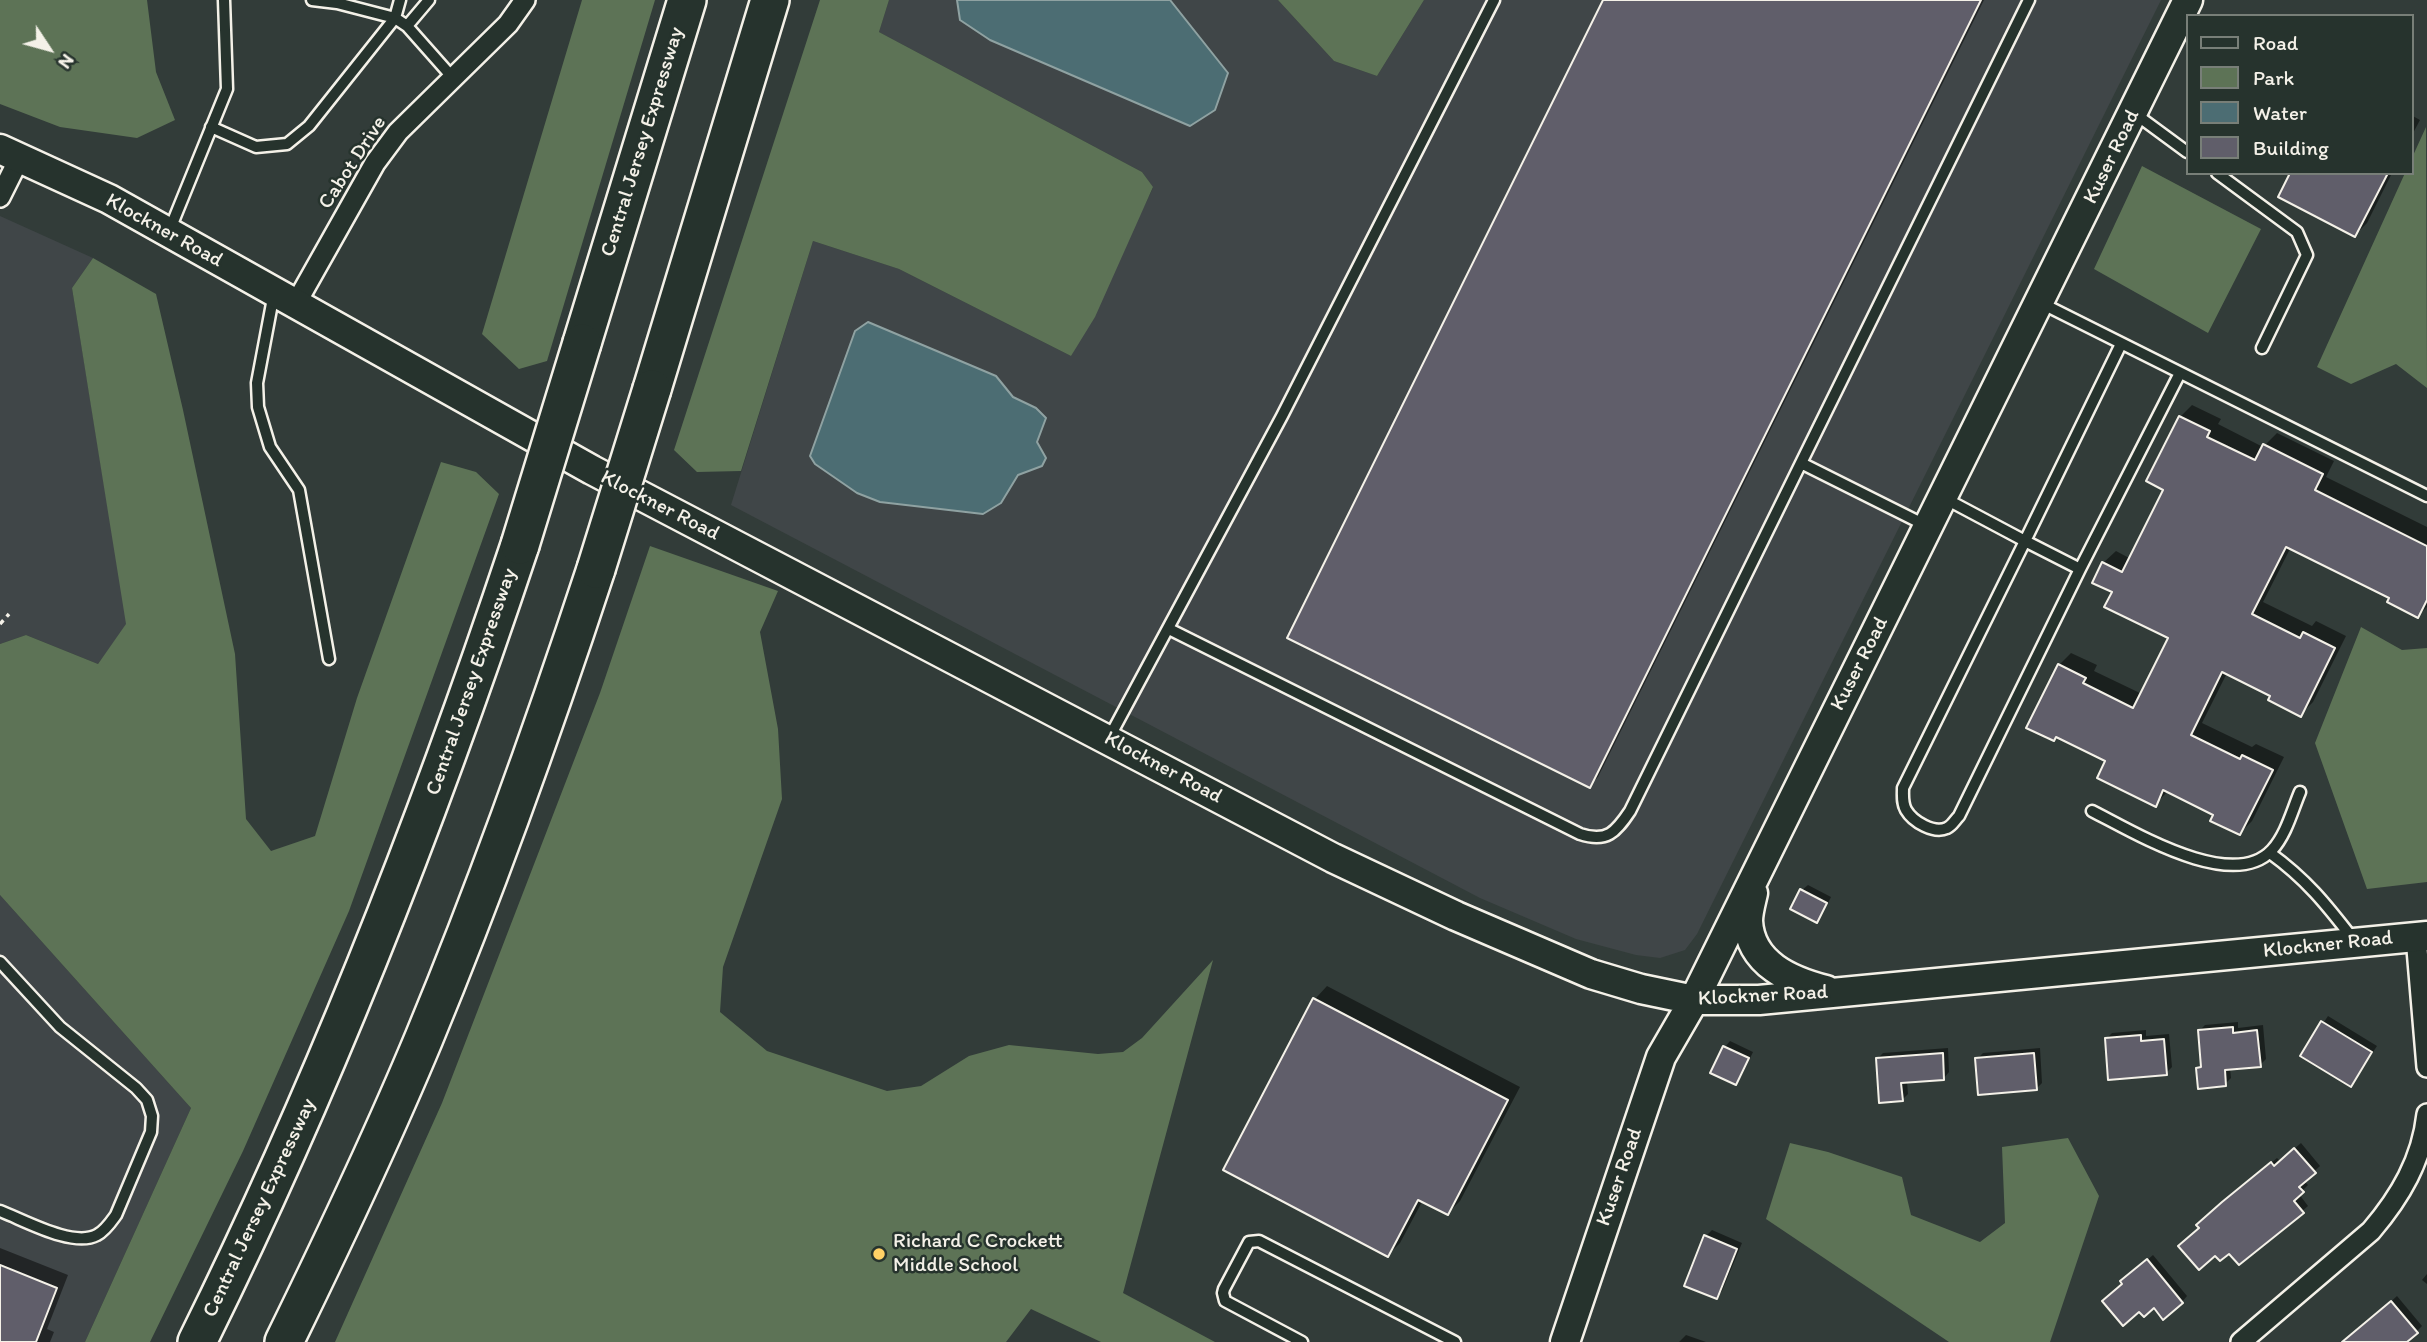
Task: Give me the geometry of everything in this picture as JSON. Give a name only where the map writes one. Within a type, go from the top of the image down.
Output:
[{"type":"highway","name":"Central Jersey Expressway","points":[[197,1342],[238,1259],[350,1008],[406,868],[520,545],[687,0]]},
{"type":"highway","points":[[284,1342],[349,1209],[424,1038],[481,896],[560,679],[652,389],[770,0]]},
{"type":"main road","name":"Kuser Road","points":[[1565,1342],[1661,1057],[1693,1000],[2041,302],[2134,113],[2183,2]]},
{"type":"main road","name":"Klockner Road","points":[[10,154],[109,199],[592,470],[1333,858],[1456,916],[1591,974],[1641,989],[1693,1000],[1759,1000],[2422,936]]},
{"type":"main road","points":[[1757,870],[1748,921],[1756,950],[1768,964],[1800,983],[1836,993]]},
{"type":"street","name":"Cabot Drive","points":[[284,299],[398,132],[508,24],[525,0]]},
{"type":"street","points":[[0,197],[10,154]]},
{"type":"street","points":[[2422,936],[2427,1067]]},
{"type":"street","points":[[2241,1342],[2371,1231],[2389,1210],[2406,1184],[2418,1155],[2427,1114]]},
{"type":"lane","points":[[169,233],[226,89],[224,0]]},
{"type":"lane","points":[[312,0],[337,2],[395,18],[407,26],[453,78]]},
{"type":"lane","points":[[211,127],[257,147],[287,144],[309,126],[395,18],[400,0]]},
{"type":"lane","points":[[407,26],[429,0]]},
{"type":"lane","points":[[1108,739],[1283,416],[1494,0]]},
{"type":"lane","points":[[1169,629],[1580,834],[1593,838],[1607,836],[1619,828],[1630,811],[2029,0]]},
{"type":"lane","points":[[2134,113],[2186,151]]},
{"type":"lane","points":[[2222,175],[2297,232],[2307,255],[2262,348]]},
{"type":"lane","points":[[284,299],[257,383],[258,407],[270,447],[299,490],[329,659]]},
{"type":"lane","points":[[2041,302],[2427,496]]},
{"type":"lane","points":[[2121,344],[1903,788],[1906,810],[1921,824],[1936,830],[1945,829],[1959,816],[2180,373]]},
{"type":"lane","points":[[1801,463],[1929,527]]},
{"type":"lane","points":[[1943,497],[2080,569]]},
{"type":"lane","points":[[2092,811],[2182,856],[2227,865],[2253,862],[2270,853],[2279,841],[2300,792]]},
{"type":"lane","points":[[2270,853],[2318,893],[2355,942]]},
{"type":"lane","points":[[0,962],[61,1027],[136,1088],[147,1100],[152,1116],[150,1132],[116,1215],[96,1236],[82,1239],[67,1237],[0,1211]]},
{"type":"lane","points":[[1302,1342],[1225,1300],[1224,1289],[1249,1242],[1259,1241],[1455,1342]]},
{"type":"path","points":[[0,624],[9,614]]},
{"type":"shaded area","points":[[889,0],[1278,0],[1334,61],[1377,76],[1424,0],[2161,0],[1697,934],[1685,950],[1660,958],[1636,955],[1576,939],[1480,898],[731,505],[813,241],[899,269],[1071,356],[1153,188],[1142,172],[879,32]]},
{"type":"shaded area","points":[[0,216],[93,258],[72,288],[127,624],[98,664],[26,635],[0,644]]},
{"type":"shaded area","points":[[0,895],[191,1108],[85,1342],[0,1342]]},
{"type":"green space","points":[[0,0],[147,0],[156,72],[175,120],[137,138],[60,127],[0,104]]},
{"type":"green space","points":[[582,0],[655,0],[547,361],[519,369],[482,334]]},
{"type":"green space","points":[[820,0],[889,0],[879,32],[1142,172],[1153,187],[1095,317],[1071,356],[899,269],[813,241],[741,471],[697,472],[674,450]]},
{"type":"green space","points":[[1278,0],[1424,0],[1377,76],[1334,61]]},
{"type":"green space","points":[[2426,127],[2427,388],[2396,364],[2351,384],[2317,367],[2404,175],[2413,175],[2413,156]]},
{"type":"green space","points":[[2142,166],[2261,229],[2208,333],[2094,269]]},
{"type":"green space","points":[[93,258],[156,294],[235,654],[246,819],[271,851],[315,836],[357,698],[441,462],[476,472],[499,494],[349,911],[243,1151],[150,1342],[85,1342],[191,1108],[0,895],[0,644],[26,635],[98,664],[126,624],[72,288]]},
{"type":"green space","points":[[650,546],[778,591],[760,632],[778,729],[782,799],[723,967],[720,1012],[767,1051],[887,1091],[921,1086],[969,1056],[1009,1045],[1098,1054],[1123,1052],[1142,1038],[1213,960],[1123,1293],[1215,1342],[1101,1342],[1031,1309],[1006,1342],[335,1342],[442,1103],[600,693]]},
{"type":"green space","points":[[2361,627],[2402,650],[2427,648],[2427,882],[2367,889],[2315,743]]},
{"type":"green space","points":[[2068,1138],[2099,1196],[2050,1342],[1949,1342],[1766,1219],[1790,1143],[1828,1152],[1902,1177],[1911,1215],[1980,1242],[2005,1223],[2002,1147]]},
{"type":"water","points":[[957,0],[1170,0],[1228,73],[1215,110],[1190,126],[990,40],[960,20]]},
{"type":"water","points":[[868,322],[996,376],[1013,397],[1036,408],[1046,418],[1037,442],[1046,458],[1042,466],[1018,475],[1001,503],[983,514],[880,502],[857,493],[815,464],[810,456],[855,331]]},
{"type":"building","points":[[1603,0],[1981,0],[1590,788],[1287,638]]},
{"type":"building","points":[[2289,175],[2387,175],[2355,237],[2278,197]]},
{"type":"building","points":[[2179,416],[2210,431],[2207,437],[2255,460],[2263,444],[2323,474],[2315,490],[2427,546],[2427,600],[2418,618],[2387,602],[2389,598],[2286,547],[2252,614],[2300,638],[2303,632],[2335,648],[2301,717],[2268,700],[2270,696],[2222,672],[2191,735],[2240,759],[2242,755],[2273,770],[2240,835],[2210,821],[2213,815],[2163,790],[2156,807],[2097,778],[2105,761],[2056,737],[2054,741],[2026,728],[2058,664],[2086,678],[2083,683],[2133,708],[2168,638],[2104,607],[2112,592],[2092,583],[2102,562],[2122,572],[2163,490],[2146,481]]},
{"type":"building","points":[[1800,889],[1827,903],[1817,923],[1790,909]]},
{"type":"building","points":[[1313,998],[1508,1100],[1448,1215],[1418,1200],[1388,1257],[1223,1170]]},
{"type":"building","points":[[2321,1021],[2372,1052],[2351,1087],[2300,1056]]},
{"type":"building","points":[[2233,1027],[2233,1033],[2257,1030],[2261,1067],[2225,1070],[2226,1086],[2198,1089],[2196,1068],[2201,1067],[2198,1030]]},
{"type":"building","points":[[2141,1035],[2141,1041],[2164,1039],[2167,1075],[2108,1080],[2105,1038]]},
{"type":"building","points":[[1723,1046],[1749,1058],[1736,1085],[1710,1073]]},
{"type":"building","points":[[1943,1053],[1944,1080],[1901,1083],[1903,1101],[1879,1103],[1876,1058]]},
{"type":"building","points":[[2034,1053],[2037,1090],[1978,1095],[1975,1058]]},
{"type":"building","points":[[2294,1148],[2316,1173],[2299,1187],[2304,1192],[2294,1201],[2304,1213],[2239,1265],[2229,1254],[2220,1261],[2215,1256],[2199,1270],[2178,1246],[2199,1228],[2196,1225],[2222,1202],[2271,1162],[2274,1166]]},
{"type":"building","points":[[1704,1235],[1737,1249],[1717,1299],[1684,1286]]},
{"type":"building","points":[[2147,1259],[2183,1303],[2163,1320],[2154,1308],[2144,1317],[2139,1312],[2123,1326],[2102,1301],[2122,1284],[2120,1281]]},
{"type":"building","points":[[0,1265],[57,1288],[36,1342],[0,1342]]},
{"type":"building","points":[[2391,1301],[2418,1333],[2407,1342],[2342,1342]]},
{"type":"place","name":"Richard C Crockett Middle School","points":[[879,1254]]}]
